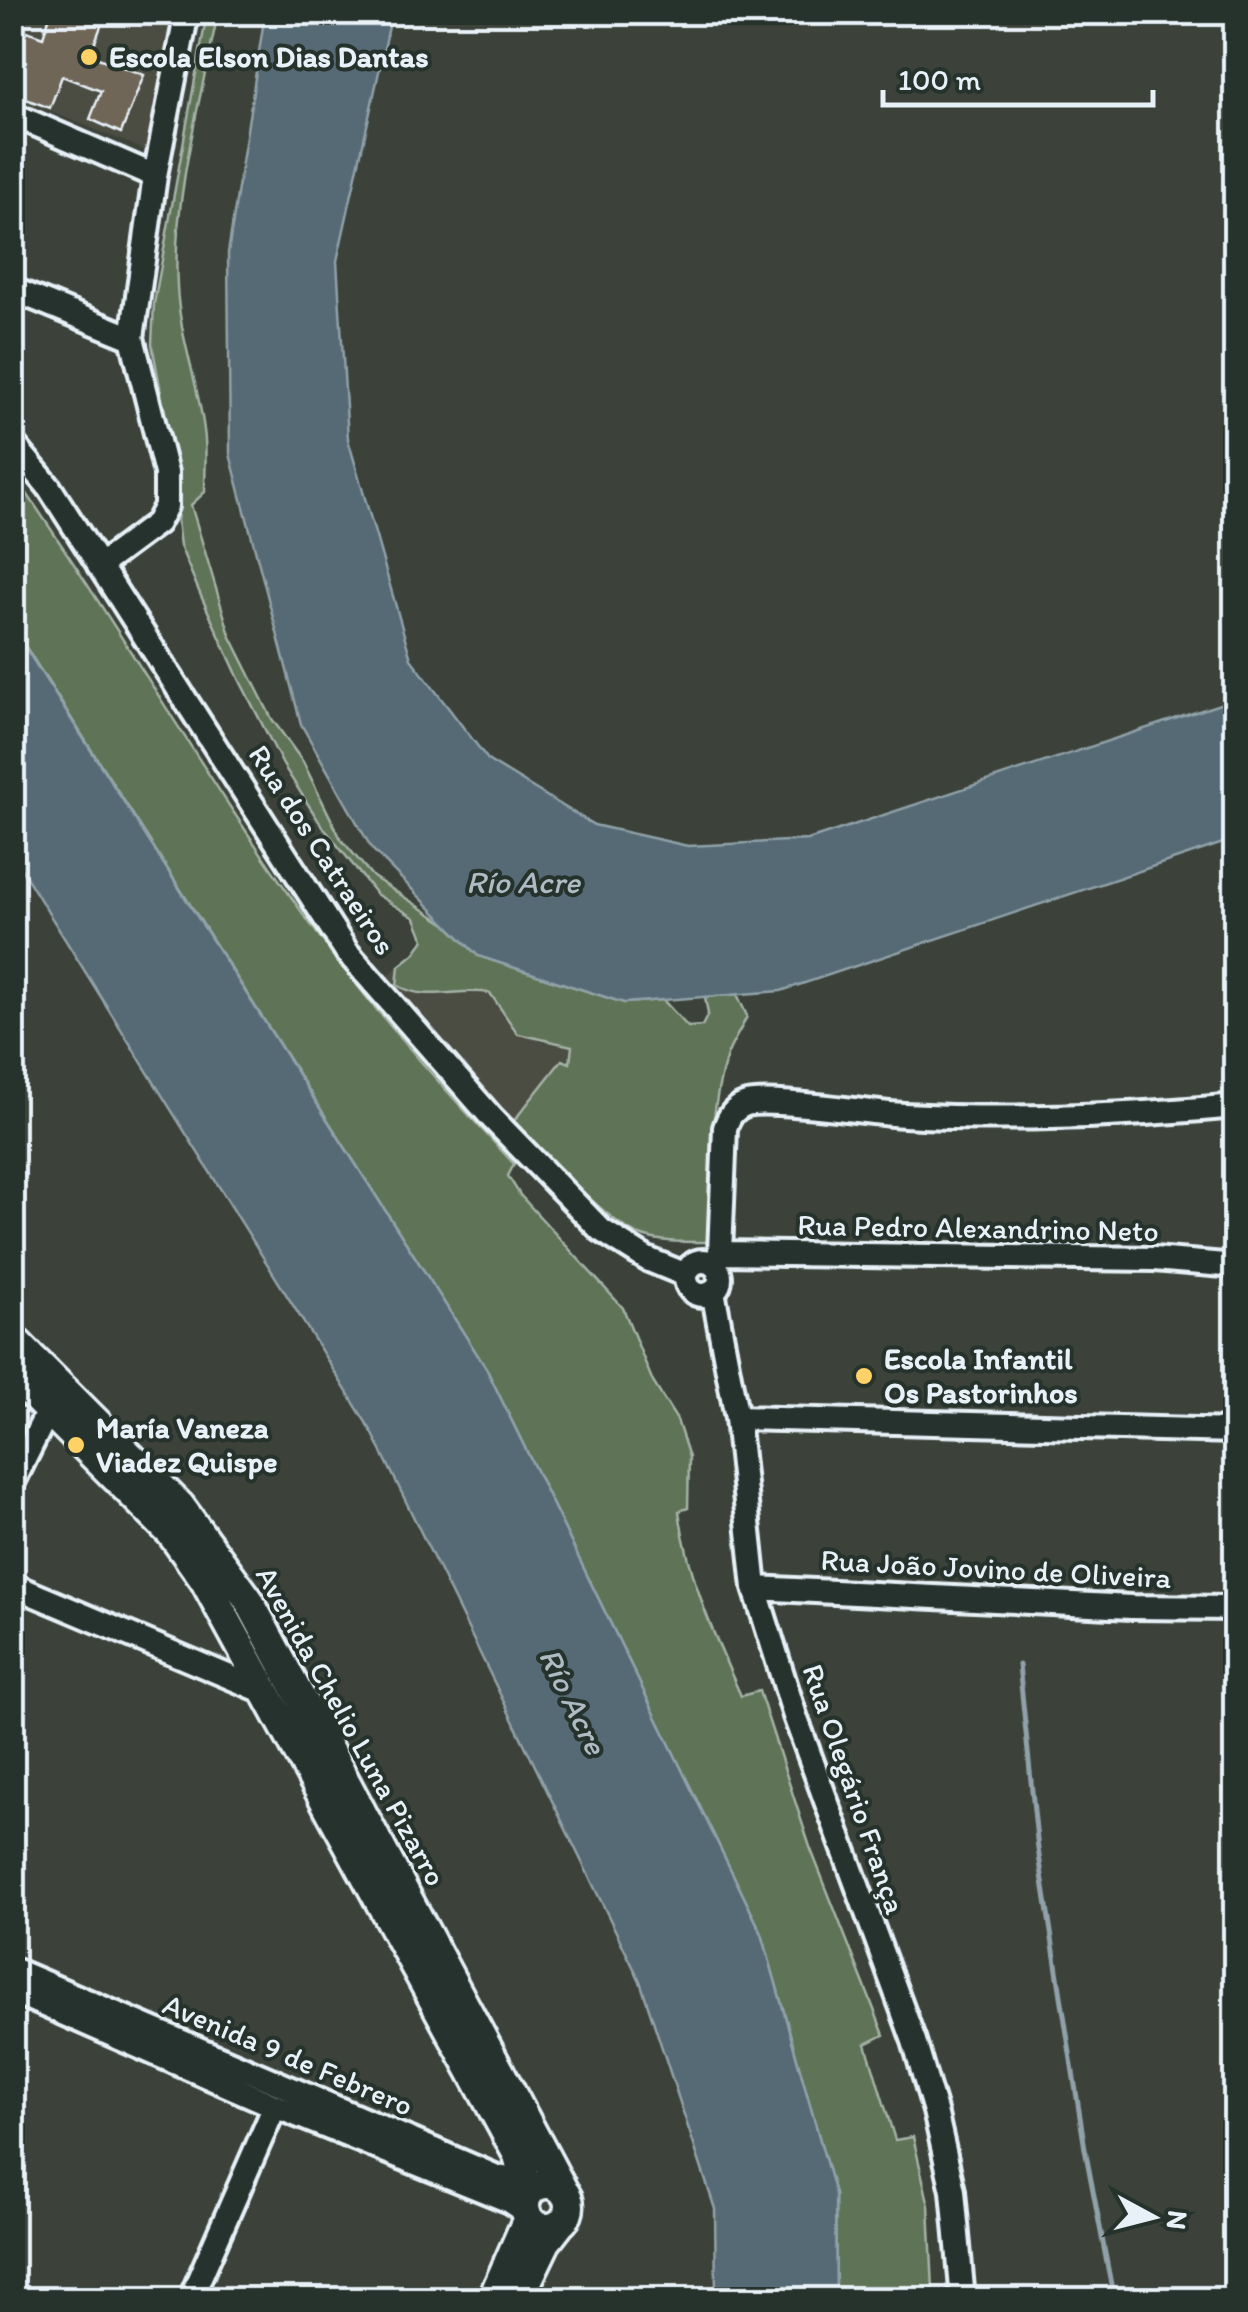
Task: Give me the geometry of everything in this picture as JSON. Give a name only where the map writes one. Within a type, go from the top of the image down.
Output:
[{"type":"main road","name":"Avenida Chelio Luna Pizarro","points":[[12,1338],[180,1506],[248,1599],[536,2197]]},
{"type":"main road","name":"Avenida Chelio Luna Pizarro","points":[[12,1374],[171,1533],[205,1581],[518,2155],[536,2197]]},
{"type":"main road","points":[[497,2177],[508,2175],[515,2168],[518,2155]]},
{"type":"main road","points":[[492,2300],[536,2197],[569,2207],[546,2242],[518,2300]]},
{"type":"street","points":[[99,566],[157,522],[166,506],[166,473],[132,338],[155,176],[187,12]]},
{"type":"street","points":[[12,114],[155,176]]},
{"type":"street","points":[[12,289],[132,338]]},
{"type":"street","name":"Rua dos Catraeiros","points":[[12,442],[49,487],[347,952],[492,1118],[601,1230],[647,1259],[686,1275]]},
{"type":"street","points":[[718,1260],[691,1266],[686,1275],[692,1291],[702,1295],[713,1292],[719,1282],[725,1128],[731,1114],[742,1105],[760,1102],[850,1112],[970,1117],[1236,1106]]},
{"type":"street","name":"Rua Pedro Alexandrino Neto","points":[[718,1260],[1154,1260],[1236,1266]]},
{"type":"street","name":"Rua Olegário França","points":[[713,1292],[737,1418],[755,1588],[935,2111],[953,2191],[963,2300]]},
{"type":"street","points":[[12,1484],[48,1411]]},
{"type":"street","points":[[737,1418],[1236,1431]]},
{"type":"street","points":[[12,1584],[263,1691]]},
{"type":"street","name":"Rua João Jovino de Oliveira","points":[[755,1588],[1131,1607],[1236,1608]]},
{"type":"street","name":"Avenida 9 de Febrero","points":[[12,1968],[536,2197]]},
{"type":"street","name":"Avenida 9 de Febrero","points":[[12,1991],[275,2106],[510,2201],[536,2197]]},
{"type":"street","points":[[190,2300],[275,2106]]},
{"type":"shaded area","name":"Escola Elson Dias Dantas","points":[[163,12],[176,18],[145,150],[13,96],[12,13]]},
{"type":"shaded area","points":[[399,966],[397,985],[430,995],[476,990],[490,993],[505,1018],[541,1042],[572,1046],[570,1064],[561,1061],[513,1122],[385,978]]},
{"type":"green space","points":[[207,13],[218,13],[183,184],[177,286],[205,445],[205,492],[191,505],[230,635],[272,719],[303,762],[341,839],[373,877],[446,924],[478,956],[624,1003],[663,1000],[688,1027],[702,1026],[708,1014],[705,997],[737,994],[747,1016],[728,1053],[720,1080],[711,1149],[707,1242],[654,1239],[624,1226],[591,1200],[513,1122],[562,1060],[570,1063],[572,1046],[518,1034],[490,993],[431,994],[397,985],[399,966],[424,940],[415,918],[376,894],[320,823],[283,765],[239,679],[180,546],[180,494],[152,344],[154,304]]},
{"type":"green space","points":[[12,472],[317,933],[412,1052],[514,1164],[508,1176],[520,1195],[623,1308],[653,1382],[677,1420],[689,1457],[688,1508],[679,1511],[703,1606],[741,1696],[759,1691],[810,1847],[884,2035],[866,2044],[895,2140],[913,2137],[929,2206],[933,2290],[927,2299],[836,2299],[835,2194],[762,1934],[486,1368],[13,627]]},
{"type":"water","name":"Río Acre","points":[[265,13],[392,13],[337,261],[348,439],[411,659],[489,761],[594,825],[688,846],[808,840],[1235,699],[1235,839],[781,991],[624,1003],[478,956],[372,849],[301,724],[230,454],[228,253]]},
{"type":"water","name":"Río Acre","points":[[12,627],[486,1368],[762,1934],[835,2194],[836,2299],[716,2299],[715,2209],[640,1981],[372,1432],[13,856]]},
{"type":"building","points":[[51,12],[96,12],[105,16],[90,55],[144,75],[121,133],[90,119],[101,91],[62,76],[50,108],[12,94],[12,54],[22,29],[43,37]]},
{"type":"waterway","points":[[1019,1665],[1038,1849],[1085,2149],[1114,2300]]},
{"type":"place","name":"Escola Elson Dias Dantas","points":[[89,57]]},
{"type":"place","name":"Escola Infantil Os Pastorinhos","points":[[864,1376]]},
{"type":"place","name":"María Vaneza Viadez Quispe","points":[[76,1445]]}]
